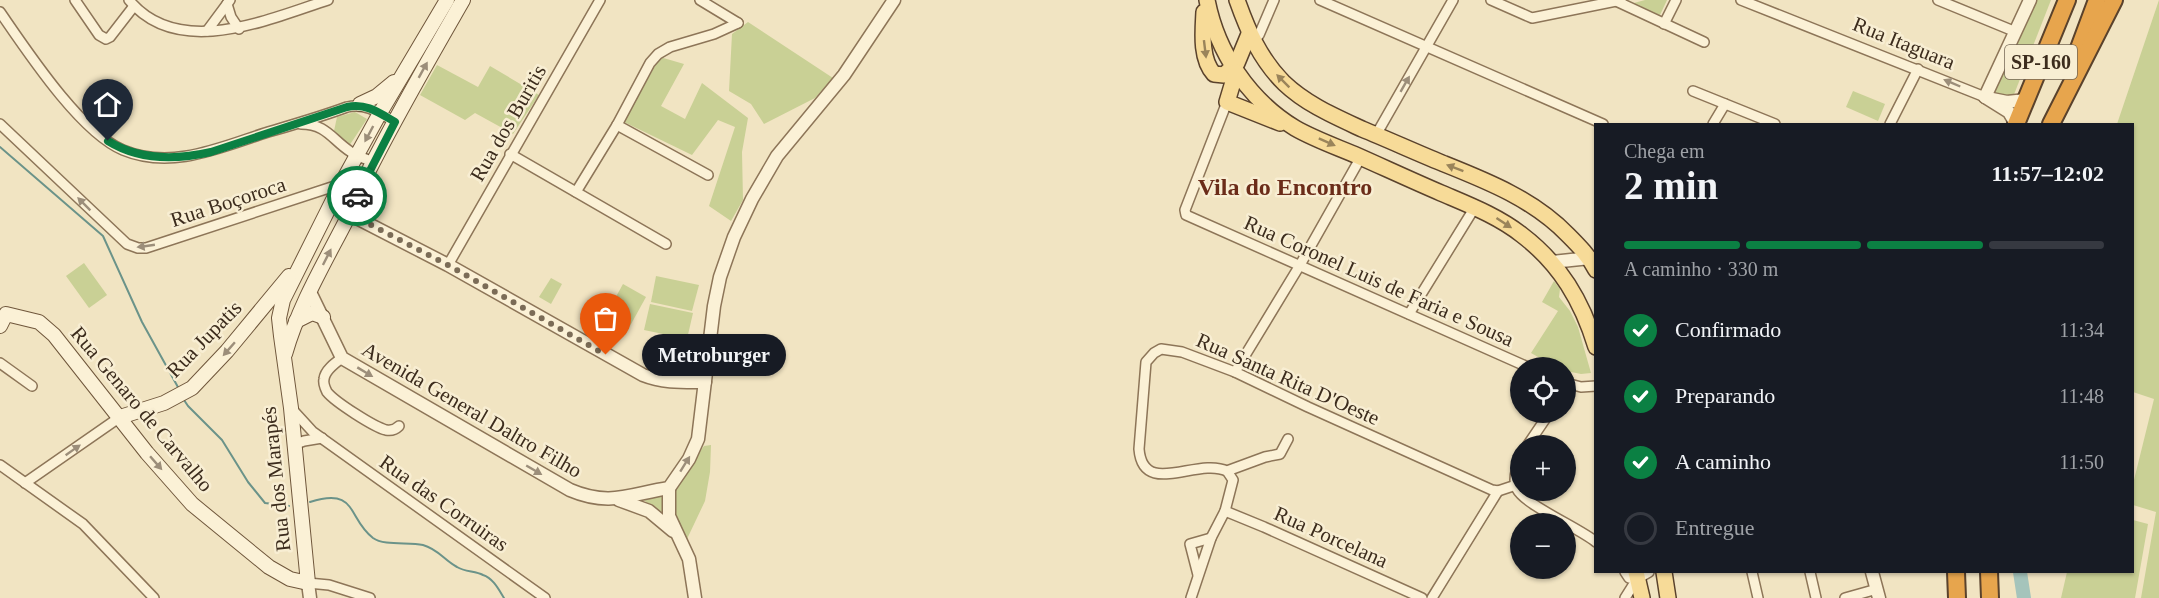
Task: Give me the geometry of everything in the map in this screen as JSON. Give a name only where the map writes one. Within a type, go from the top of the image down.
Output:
[{"type":"highway","name":"SP-160","points":[[2016,123],[2067,0]]},
{"type":"highway","name":"SP-160","points":[[2051,123],[2097,0]]},
{"type":"highway","points":[[2052,123],[2114,0]]},
{"type":"highway","points":[[1956,573],[1957,598]]},
{"type":"highway","points":[[1989,573],[1990,598]]},
{"type":"main road","points":[[310,292],[304,257],[380,113],[447,0]]},
{"type":"main road","points":[[285,356],[296,321],[374,162],[463,0]]},
{"type":"main road","points":[[1206,0],[1203,32],[1208,65],[1211,71],[1218,76],[1235,70]]},
{"type":"main road","points":[[1206,0],[1215,32],[1235,70],[1263,104],[1297,129]]},
{"type":"main road","points":[[1237,0],[1254,34],[1259,52],[1274,72],[1296,94],[1332,116],[1478,177],[1516,196],[1539,210],[1560,227],[1594,263]]},
{"type":"main road","points":[[1254,34],[1235,70],[1227,102],[1297,129],[1475,207],[1522,235],[1552,262],[1574,292],[1594,341]]},
{"type":"main road","points":[[360,104],[389,87],[405,69]]},
{"type":"main road","name":"Rua dos Marapés","points":[[304,257],[280,310],[308,583]]},
{"type":"main road","name":"Rua Jupatis","points":[[120,417],[173,398],[192,388],[228,351],[304,257]]},
{"type":"main road","points":[[296,321],[312,313],[323,317]]},
{"type":"main road","name":"Rua Genaro de Carvalho","points":[[2,316],[34,320],[47,328],[147,453],[192,504],[269,567],[290,579],[308,583]]},
{"type":"main road","points":[[1637,573],[1642,598]]},
{"type":"main road","points":[[1664,573],[1668,598]]},
{"type":"street","points":[[75,0],[99,35],[106,39],[110,37],[131,3],[158,22],[171,28],[207,31],[239,29],[328,0]]},
{"type":"street","name":"Rua dos Buritis","points":[[448,265],[600,0]]},
{"type":"street","points":[[576,192],[650,63],[658,54],[670,47],[714,34],[738,23],[700,0]]},
{"type":"street","points":[[695,598],[689,559],[669,516],[669,488],[689,459],[698,439],[714,306],[720,277],[734,237],[752,199],[777,156],[850,67],[894,0]]},
{"type":"street","points":[[1254,34],[1274,0]]},
{"type":"street","points":[[1320,0],[1601,123]]},
{"type":"street","points":[[1376,135],[1454,0]]},
{"type":"street","points":[[1491,0],[1532,18],[1619,1],[1704,42]]},
{"type":"street","points":[[1664,24],[1676,0]]},
{"type":"street","name":"Rua Itaguara","points":[[1741,0],[1986,97],[2007,102],[2026,100]]},
{"type":"street","points":[[1938,0],[2016,32]]},
{"type":"street","points":[[1986,97],[2030,0]]},
{"type":"street","points":[[207,31],[229,2]]},
{"type":"street","points":[[229,2],[231,17],[239,29]]},
{"type":"street","points":[[0,12],[75,112],[93,129],[124,150],[152,156],[188,157],[211,152],[292,124],[360,104],[395,122]]},
{"type":"street","points":[[1891,123],[1918,69]]},
{"type":"street","points":[[1693,91],[1772,123]]},
{"type":"street","name":"Rua Itaguara","points":[[1986,97],[2009,112],[2015,123]]},
{"type":"street","name":"Rua Coronel Luis de Faria e Sousa","points":[[1227,102],[1185,210],[1188,216],[1510,359]]},
{"type":"street","points":[[1714,123],[1725,104]]},
{"type":"street","points":[[328,131],[329,120],[335,111]]},
{"type":"street","name":"Rua Boçoroca","points":[[0,124],[127,244],[138,248],[146,248],[341,184]]},
{"type":"street","points":[[292,124],[308,124],[328,131],[357,156],[374,162]]},
{"type":"street","points":[[616,124],[708,175]]},
{"type":"street","points":[[510,154],[666,244]]},
{"type":"street","points":[[1235,372],[1300,265],[1361,157]]},
{"type":"street","points":[[1409,314],[1475,207]]},
{"type":"street","points":[[350,214],[448,265],[643,375],[676,383],[705,382]]},
{"type":"street","points":[[1552,262],[1594,263]]},
{"type":"street","name":"Avenida General Daltro Filho","points":[[310,292],[342,358],[570,490],[583,496],[618,500],[669,488]]},
{"type":"street","name":"Rua Santa Rita D'Oeste","points":[[1227,471],[1217,466],[1156,474],[1145,467],[1142,462],[1139,449],[1144,373],[1149,358],[1161,349],[1172,349],[1235,372],[1329,417],[1498,491]]},
{"type":"street","name":"Avenida General Daltro Filho","points":[[342,358],[326,374],[324,383],[328,393],[356,414],[378,426],[388,430],[399,426]]},
{"type":"street","points":[[0,363],[32,386]]},
{"type":"street","points":[[1576,386],[1594,386]]},
{"type":"street","name":"Rua das Corruiras","points":[[291,408],[322,438],[545,598]]},
{"type":"street","name":"Rua Jupatis","points":[[25,483],[120,417]]},
{"type":"street","points":[[294,446],[304,441],[322,438]]},
{"type":"street","points":[[1191,598],[1211,538],[1225,511],[1233,480],[1227,471],[1280,454],[1288,439]]},
{"type":"street","points":[[0,465],[83,524],[154,598]]},
{"type":"street","points":[[1432,598],[1498,491],[1510,487]]},
{"type":"street","points":[[618,500],[649,511],[677,535]]},
{"type":"street","points":[[1530,501],[1594,541]]},
{"type":"street","name":"Rua Porcelana","points":[[1225,511],[1422,598]]},
{"type":"street","points":[[1199,576],[1190,544],[1211,538]]},
{"type":"street","points":[[1625,598],[1637,573]]},
{"type":"street","points":[[1752,573],[1758,598]]},
{"type":"street","points":[[1810,573],[1815,598]]},
{"type":"street","points":[[1845,598],[1878,594],[1872,573]]},
{"type":"street","points":[[308,583],[329,585],[370,598]]},
{"type":"street","name":"Rua dos Marapés","points":[[308,583],[310,598]]},
{"type":"green space","points":[[1645,0],[1667,0],[1660,15],[1638,7],[1634,3]]},
{"type":"green space","points":[[2035,0],[2051,0],[2013,97],[1994,94]]},
{"type":"green space","points":[[2159,0],[2159,598],[2141,598],[2156,512],[2134,505],[2134,480],[2154,399],[2134,392],[2134,123],[2117,123]]},
{"type":"green space","points":[[748,22],[833,78],[815,98],[764,124],[751,104],[729,91],[732,34]]},
{"type":"green space","points":[[660,57],[684,64],[661,106],[685,119],[702,83],[748,118],[742,152],[743,200],[731,221],[709,206],[735,127],[718,120],[692,155],[624,122]]},
{"type":"green space","points":[[437,65],[478,87],[490,66],[539,95],[513,134],[475,113],[465,120],[420,95]]},
{"type":"green space","points":[[1853,91],[1885,104],[1878,121],[1846,107]]},
{"type":"green space","points":[[355,112],[367,119],[349,146],[334,131],[337,117]]},
{"type":"green space","points":[[84,263],[107,295],[89,308],[66,276]]},
{"type":"green space","points":[[656,276],[699,285],[692,311],[651,302]]},
{"type":"green space","points":[[551,278],[562,284],[551,304],[539,297]]},
{"type":"green space","points":[[1554,281],[1560,289],[1559,297],[1570,311],[1578,327],[1591,373],[1576,373],[1576,357],[1538,357],[1531,353],[1558,311],[1542,302]]},
{"type":"green space","points":[[623,284],[646,297],[625,335],[602,322]]},
{"type":"green space","points":[[650,304],[693,313],[687,339],[644,330]]},
{"type":"green space","points":[[711,445],[710,472],[705,501],[687,539],[680,527],[641,498],[673,488],[704,446]]},
{"type":"green space","points":[[2134,520],[2148,524],[2135,598],[2061,598],[2067,573],[2134,573]]},
{"type":"waterway","points":[[0,147],[103,236],[142,322],[179,389]]},
{"type":"waterway","points":[[184,400],[222,440],[248,482],[265,503],[289,506]]},
{"type":"waterway","points":[[310,502],[336,498],[350,507],[373,538],[383,542],[428,547],[460,569],[490,579],[504,598]]},
{"type":"waterway","points":[[2020,573],[2024,598]]},
{"type":"way so far","points":[[357,196],[350,214],[448,265],[606,355]]},
{"type":"place","name":"Metroburger","points":[[606,355]]},
{"type":"district","name":"Vila do Encontro","points":[[1285,187]]},
{"type":"route","points":[[108,141],[124,150],[140,155],[167,158],[188,157],[211,152],[360,104],[395,122],[357,196]]}]
